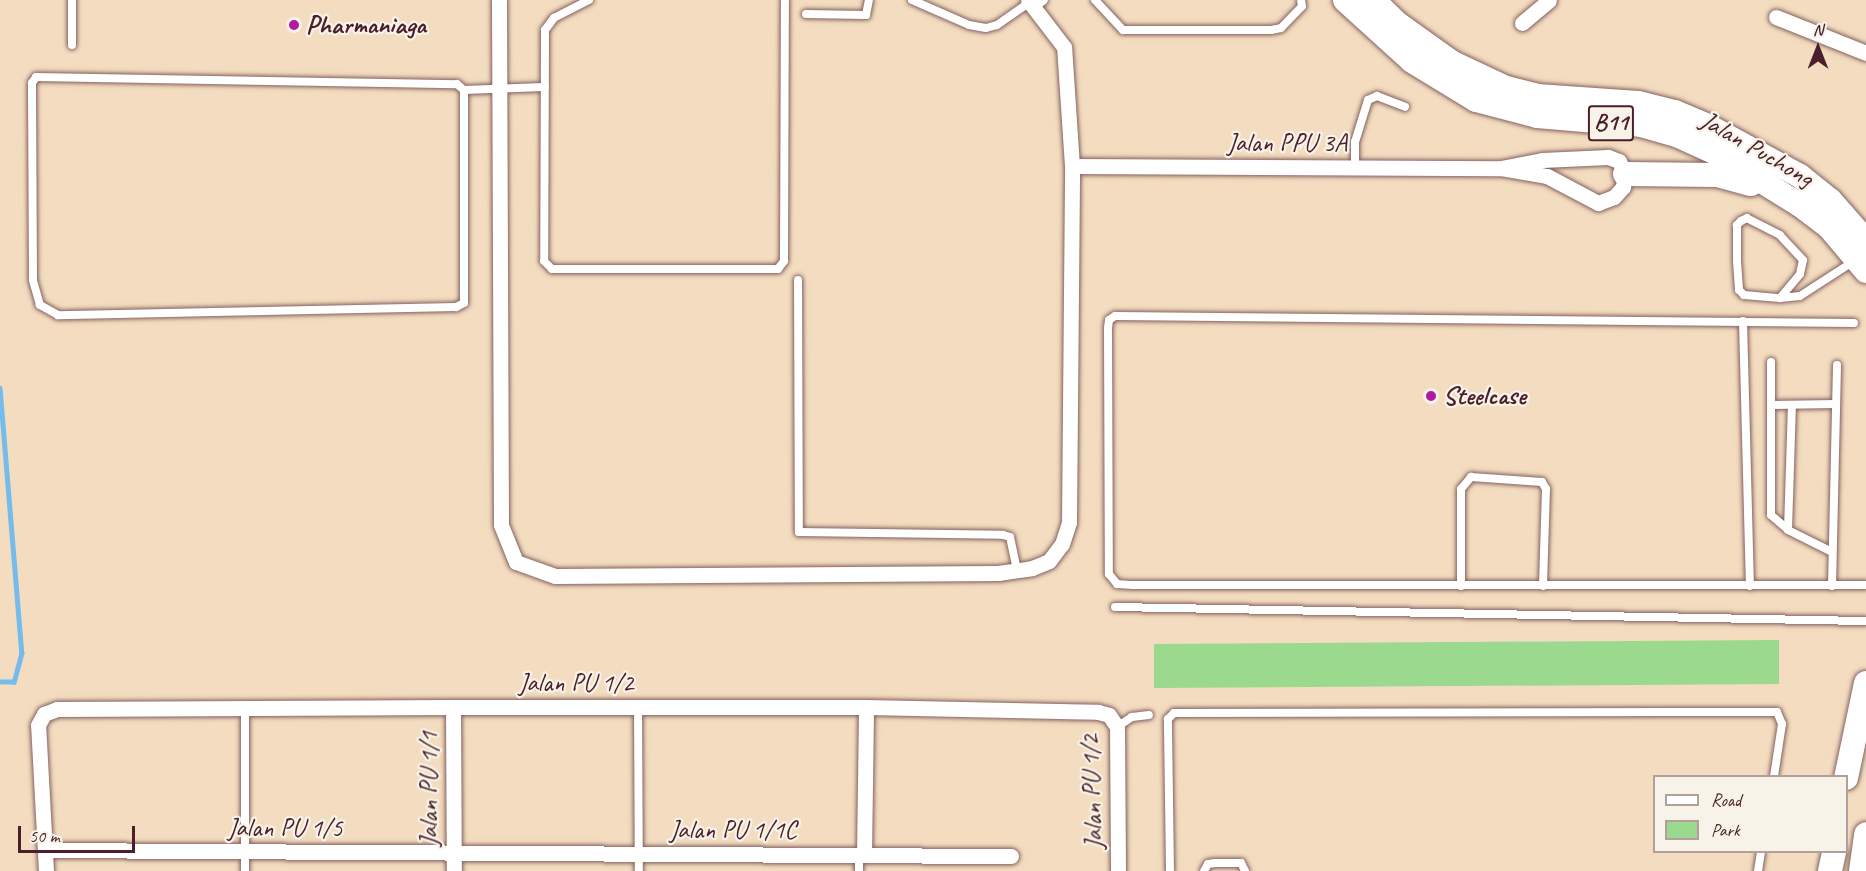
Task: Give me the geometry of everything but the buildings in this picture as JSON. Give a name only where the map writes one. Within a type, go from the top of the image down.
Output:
[{"type":"main road","name":"Jalan Puchong","points":[[1345,0],[1412,61],[1476,100],[1537,116],[1641,125],[1679,136],[1716,153],[1800,205],[1863,257]]},
{"type":"main road","name":"Jalan Puchong","points":[[1373,0],[1444,57],[1506,88],[1537,96],[1638,104],[1675,112],[1710,127],[1800,176],[1830,200],[1863,257]]},
{"type":"main road","points":[[1625,174],[1717,175],[1737,179],[1800,205]]},
{"type":"main road","points":[[1847,775],[1866,683]]},
{"type":"main road","points":[[1861,871],[1866,834]]},
{"type":"main road","points":[[1830,871],[1834,853]]},
{"type":"street","points":[[499,0],[498,493],[501,525],[516,562],[555,576],[1017,570],[1049,561],[1062,544],[1069,522],[1072,166],[1064,47],[1034,2]]},
{"type":"street","points":[[1522,23],[1549,0]]},
{"type":"street","points":[[1776,17],[1866,53]]},
{"type":"street","name":"Jalan PPU 3A","points":[[1072,166],[1501,168],[1547,176],[1598,203],[1614,197],[1623,186],[1625,174],[1619,161],[1608,157],[1542,160],[1501,168]]},
{"type":"street","name":"Jalan PU 1/1","points":[[453,707],[454,871]]},
{"type":"street","points":[[862,855],[866,707]]},
{"type":"street","name":"Jalan PU 1/2","points":[[46,871],[38,725],[44,714],[57,710],[866,707],[1098,712],[1109,715],[1117,727],[1118,871]]},
{"type":"street","name":"Jalan PU 1/5","points":[[45,850],[454,853]]},
{"type":"street","name":"Jalan PU 1/1C","points":[[454,853],[1011,856]]},
{"type":"lane","points":[[72,0],[72,45]]},
{"type":"lane","points":[[589,0],[554,18],[545,30],[544,261],[552,269],[778,269],[784,261],[785,0]]},
{"type":"lane","points":[[806,14],[866,15],[869,0]]},
{"type":"lane","points":[[912,0],[969,25],[986,28],[997,25],[1034,2]]},
{"type":"lane","points":[[1095,0],[1124,30],[1271,30],[1281,28],[1302,6],[1300,0]]},
{"type":"lane","points":[[464,90],[464,303],[456,307],[58,315],[40,305],[33,280],[32,83],[36,77],[457,84],[464,90],[545,87]]},
{"type":"lane","points":[[1355,167],[1355,142],[1368,100],[1377,96],[1405,107]]},
{"type":"lane","points":[[1780,298],[1800,274],[1803,260],[1780,235],[1747,218],[1737,225],[1739,290],[1744,295],[1780,298],[1800,296],[1863,257]]},
{"type":"lane","points":[[798,280],[799,532],[1003,535],[1010,537],[1017,570]]},
{"type":"lane","points":[[1854,323],[1126,316],[1109,320],[1109,574],[1118,584],[1866,585]]},
{"type":"lane","points":[[1743,321],[1750,586]]},
{"type":"lane","points":[[1771,363],[1771,515],[1788,530],[1832,552]]},
{"type":"lane","points":[[1832,586],[1837,365]]},
{"type":"lane","points":[[1772,405],[1836,404]]},
{"type":"lane","points":[[1788,530],[1792,405]]},
{"type":"lane","points":[[1461,586],[1461,489],[1471,477],[1542,482],[1546,489],[1544,586]]},
{"type":"lane","points":[[1115,607],[1866,621]]},
{"type":"lane","points":[[638,707],[639,871]]},
{"type":"lane","points":[[245,708],[245,871]]},
{"type":"lane","points":[[1170,871],[1168,718],[1174,713],[1778,712],[1782,724],[1773,775]]},
{"type":"lane","points":[[1117,727],[1132,717],[1149,715]]},
{"type":"lane","points":[[1758,871],[1761,853]]},
{"type":"lane","points":[[859,871],[862,855]]},
{"type":"lane","points":[[1204,871],[1208,864],[1215,862],[1241,862],[1245,871]]},
{"type":"green space","points":[[1779,640],[1779,684],[1154,688],[1154,644]]},
{"type":"waterway","points":[[0,388],[22,653],[14,682],[0,682]]},
{"type":"place","name":"Pharmaniaga","points":[[294,25]]},
{"type":"place","name":"Steelcase","points":[[1431,396]]}]
